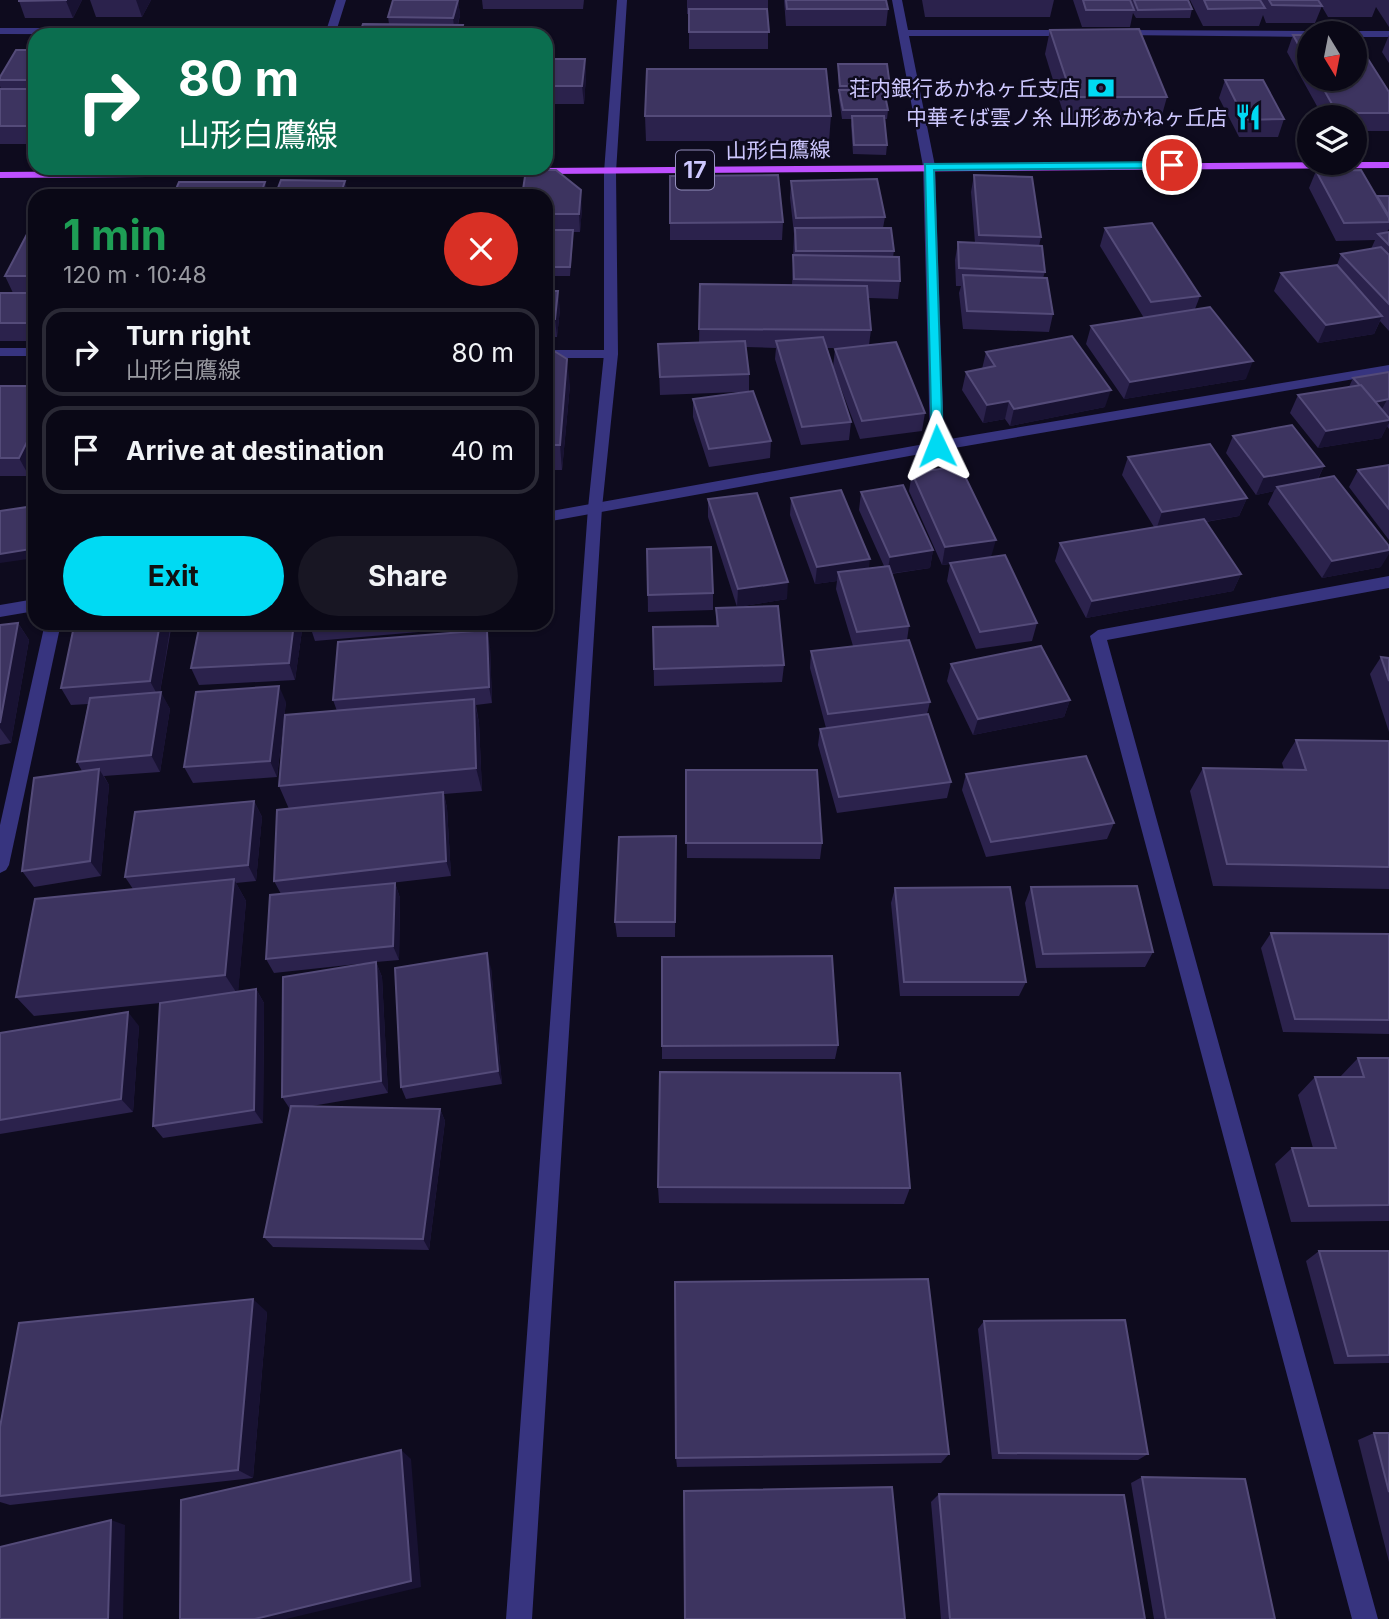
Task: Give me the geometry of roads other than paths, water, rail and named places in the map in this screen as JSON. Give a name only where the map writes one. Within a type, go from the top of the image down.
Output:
[{"type":"main road","name":"山形白鷹線","points":[[553,172],[929,166],[1389,164]]},
{"type":"main road","name":"山形白鷹線","points":[[0,175],[28,175]]},
{"type":"street","points":[[333,28],[341,0]]},
{"type":"street","points":[[519,1619],[595,508],[611,354],[610,172],[622,0]]},
{"type":"street","points":[[897,0],[929,166],[937,446]]},
{"type":"street","points":[[0,31],[28,31]]},
{"type":"street","points":[[903,33],[1079,33]]},
{"type":"street","points":[[1106,33],[1297,34]]},
{"type":"street","points":[[1367,34],[1389,34]]},
{"type":"street","points":[[0,352],[28,352]]},
{"type":"street","points":[[553,354],[611,354]]},
{"type":"street","points":[[553,516],[937,446],[1389,369]]},
{"type":"street","points":[[1364,1619],[1098,636],[1389,582]]},
{"type":"street","points":[[0,611],[28,606]]},
{"type":"street","points":[[0,865],[51,630]]},
{"type":"place","name":"荘内銀行あかねヶ丘支店","points":[[1101,88]]},
{"type":"place","name":"中華そば雲ノ糸 山形あかねヶ丘店","points":[[1248,117]]}]
